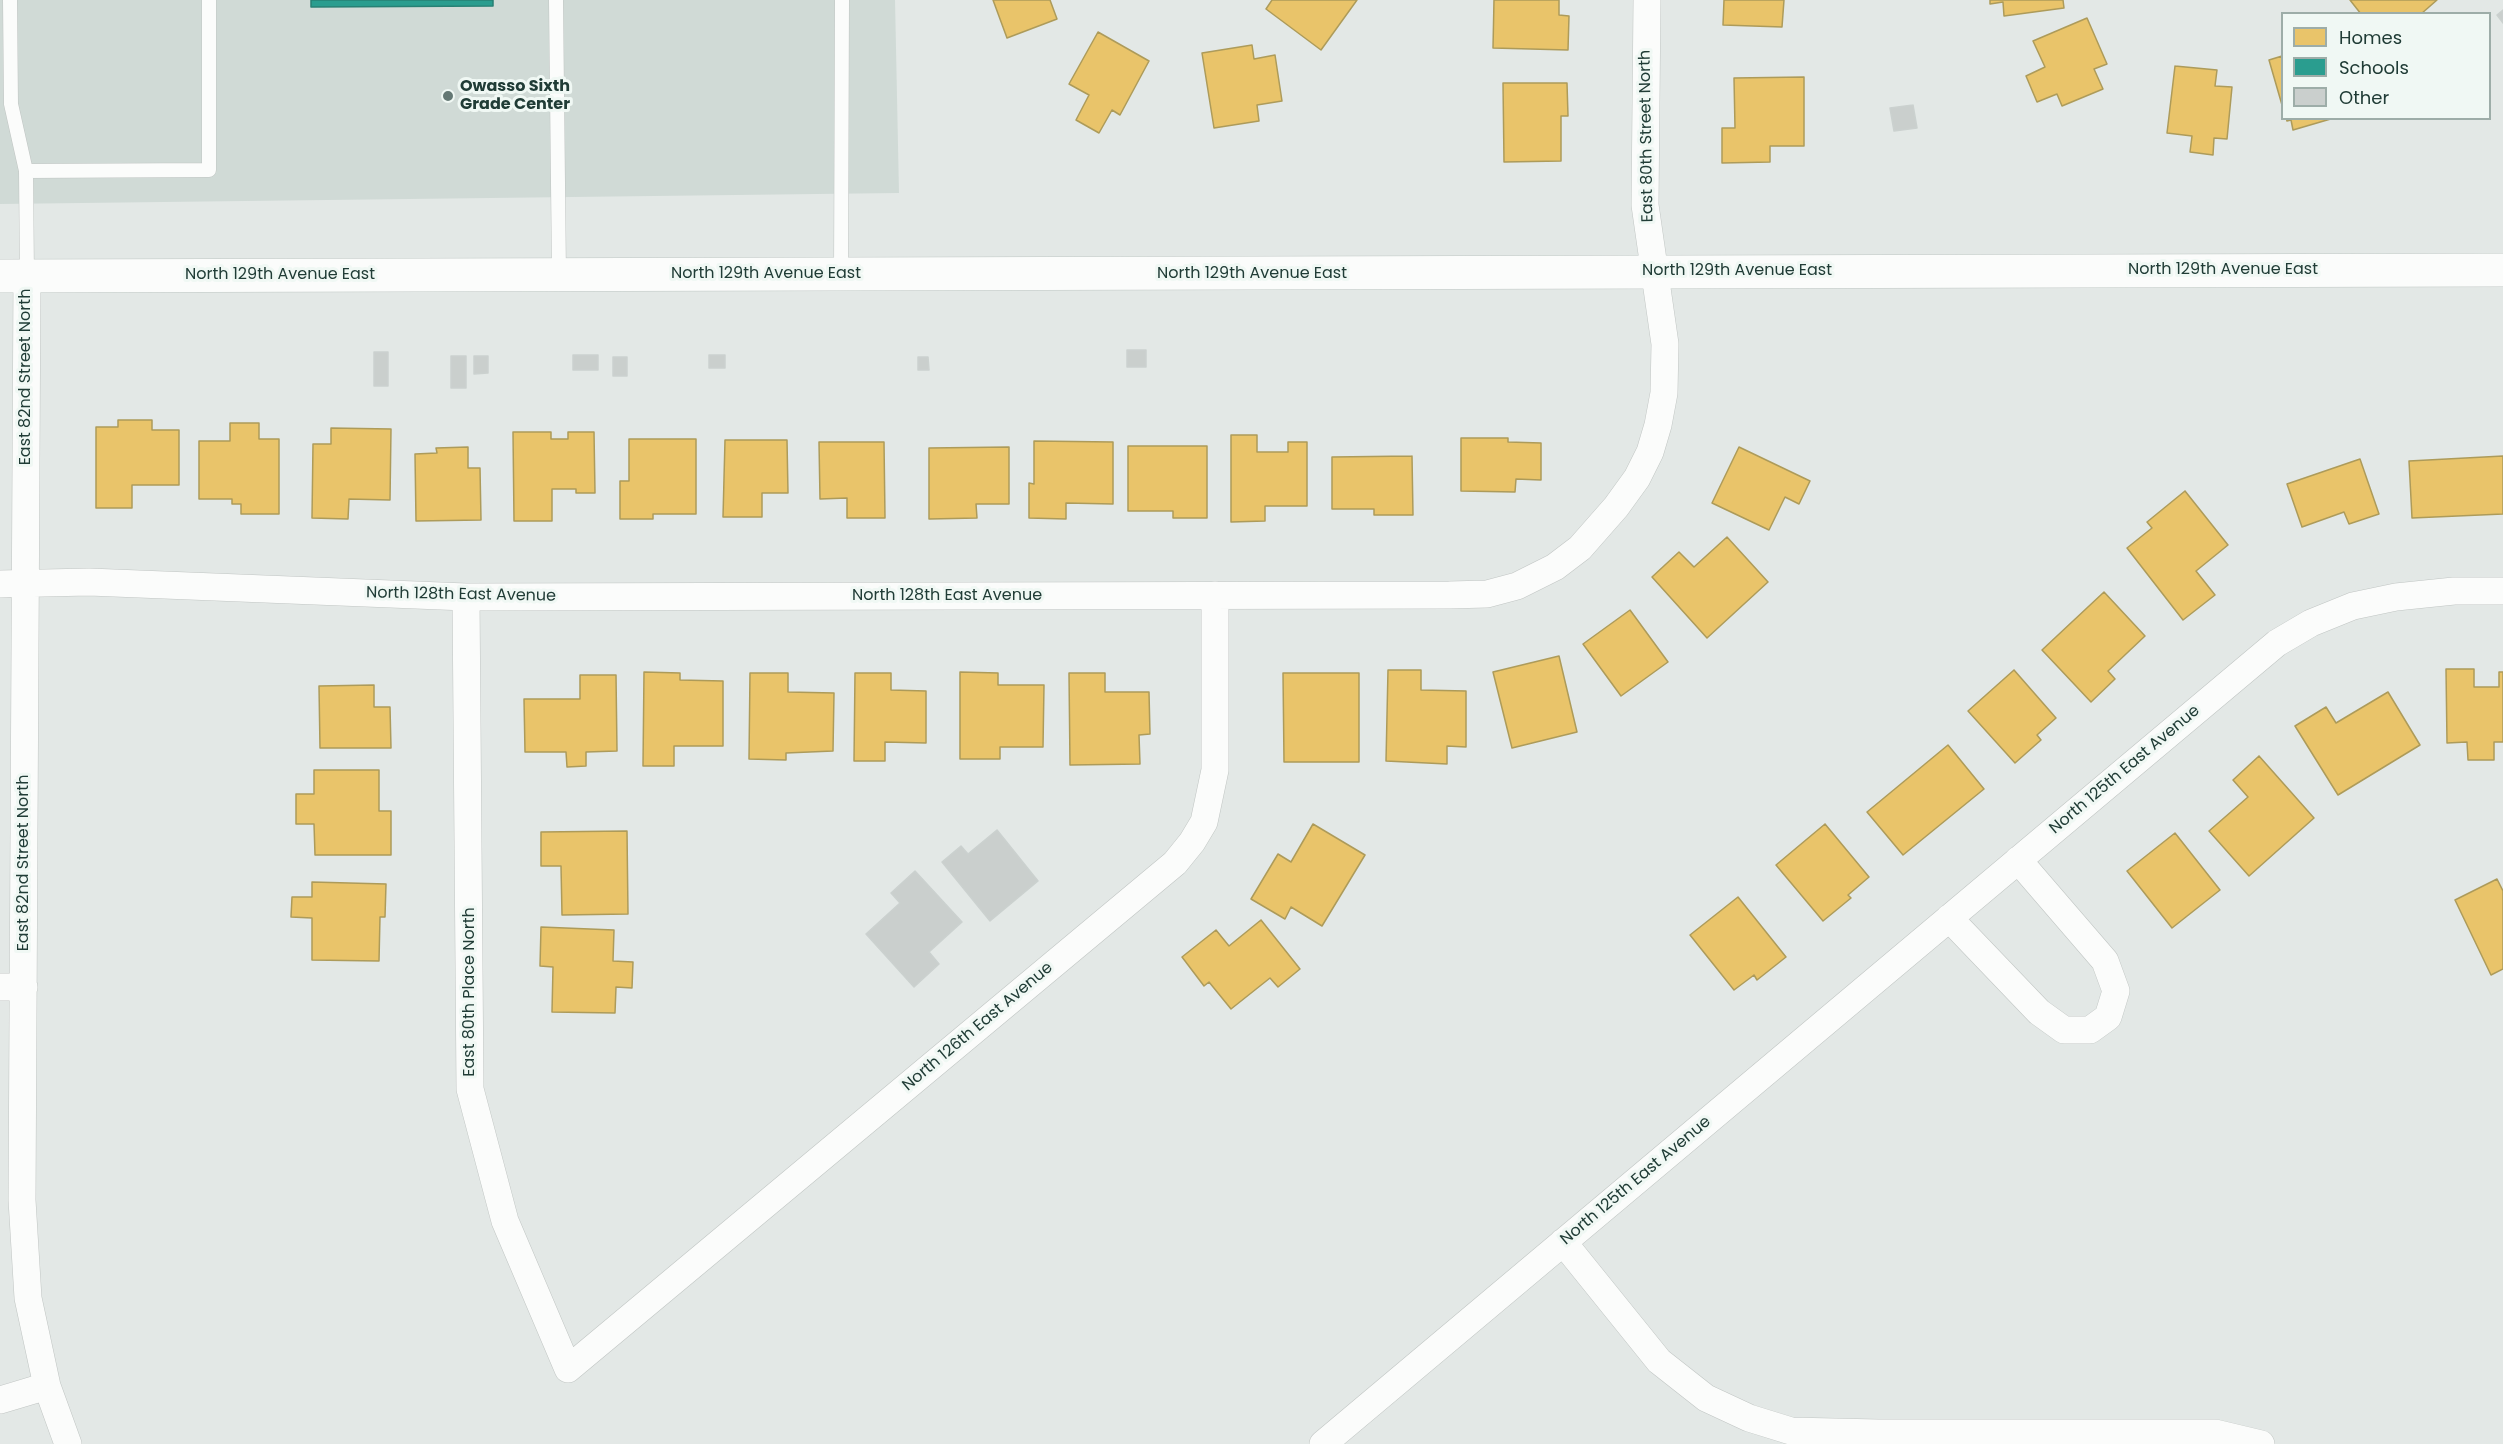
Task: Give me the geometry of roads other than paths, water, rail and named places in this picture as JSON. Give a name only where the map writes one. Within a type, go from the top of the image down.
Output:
[{"type":"main road","name":"North 129th Avenue East","points":[[13,276],[2503,270]]},
{"type":"street","name":"East 80th Street North","points":[[1647,0],[1645,198],[1654,272]]},
{"type":"street","name":"North 128th East Avenue","points":[[12,584],[89,582],[466,597],[1488,594],[1517,586],[1555,567],[1580,548],[1616,507],[1637,478],[1650,452],[1664,393],[1665,344],[1654,272]]},
{"type":"street","name":"East 82nd Street North","points":[[13,276],[12,987],[22,1200],[28,1298],[47,1386],[68,1444]]},
{"type":"street","name":"North 125th East Avenue","points":[[1323,1444],[2277,642],[2311,623],[2354,606],[2396,597],[2454,591],[2503,591]]},
{"type":"street","name":"North 126th East Avenue","points":[[568,1369],[1175,863],[1204,822],[1215,770],[1215,595]]},
{"type":"street","name":"East 80th Place North","points":[[466,597],[470,1089],[505,1221],[568,1369]]},
{"type":"street","points":[[1949,918],[2039,1012],[2064,1030],[2090,1030],[2108,1017],[2116,991],[2105,961],[2018,860]]},
{"type":"street","points":[[1563,1242],[1659,1360],[1706,1398],[1749,1418],[1791,1431],[1878,1439],[2096,1432],[2215,1433],[2261,1444]]},
{"type":"street","points":[[0,1400],[47,1386]]},
{"type":"lane","points":[[10,0],[11,104],[26,171],[13,276]]},
{"type":"lane","points":[[26,171],[209,170],[209,0]]},
{"type":"lane","points":[[556,0],[559,274]]},
{"type":"lane","points":[[841,275],[842,0]]},
{"type":"place","name":"Owasso Sixth Grade Center","points":[[448,96]]}]
